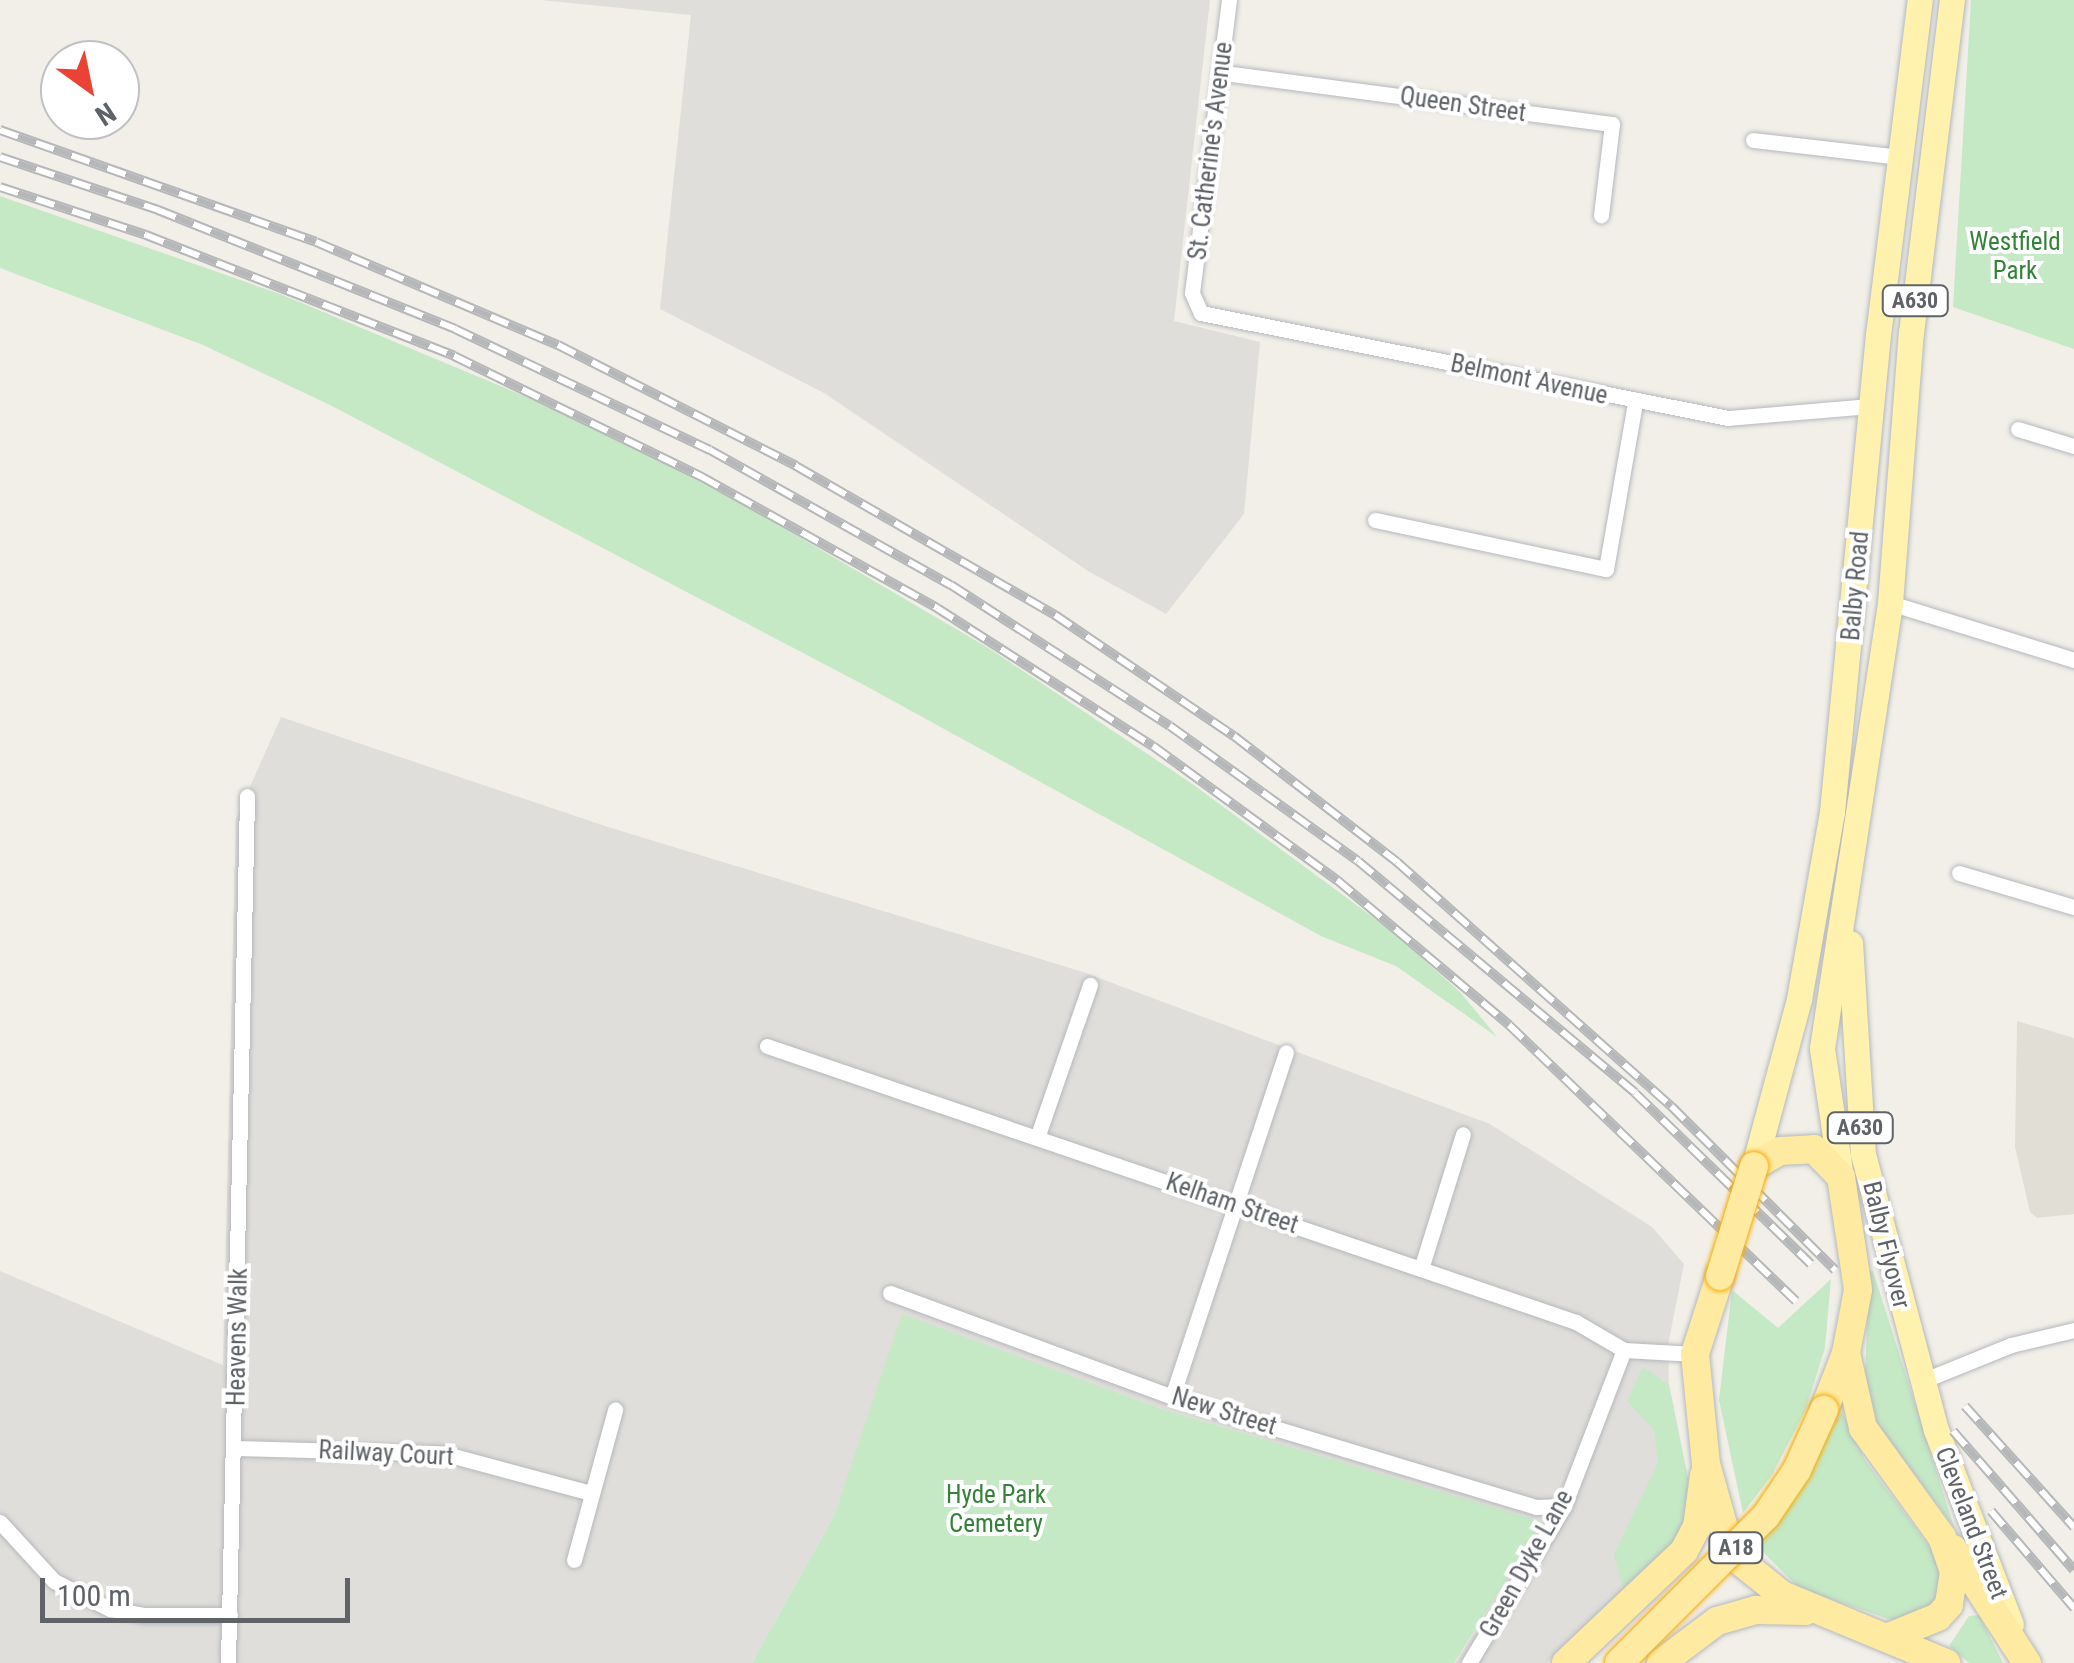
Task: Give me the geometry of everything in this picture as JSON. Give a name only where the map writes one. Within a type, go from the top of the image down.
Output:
[{"type":"highway","name":"Balby Flyover","points":[[1619,1663],[1766,1516],[1797,1470],[1846,1353],[1858,1290],[1841,1177],[1814,1149],[1780,1150],[1754,1166]]},
{"type":"highway","name":"A630","points":[[1754,1166],[1696,1354],[1706,1464],[1741,1562],[1782,1596],[1946,1663]]},
{"type":"highway","name":"Balby Flyover","points":[[1846,1353],[1863,1428],[1942,1536],[1954,1572],[1950,1605],[1926,1626],[1889,1637]]},
{"type":"highway","name":"A18","points":[[1566,1663],[1684,1550],[1697,1527],[1706,1464]]},
{"type":"highway","name":"Cleveland Street","points":[[1942,1536],[2026,1663]]},
{"type":"highway","points":[[1661,1663],[1717,1621],[1756,1610],[1816,1611]]},
{"type":"main road","name":"Balby Road","points":[[1754,1166],[1799,999],[1832,812],[1857,599],[1872,406],[1920,0]]},
{"type":"main road","name":"Balby Road","points":[[1890,603],[1911,333],[1952,0]]},
{"type":"main road","name":"A630","points":[[1872,406],[1903,370],[1911,333]]},
{"type":"main road","points":[[1857,599],[1890,603]]},
{"type":"main road","name":"Balby Flyover","points":[[1841,1177],[1822,1048],[1890,603]]},
{"type":"main road","name":"Balby Flyover","points":[[1850,868],[1850,1018],[1863,1154],[1922,1381]]},
{"type":"main road","name":"Cleveland Street","points":[[1922,1381],[1964,1508],[2026,1663]]},
{"type":"street","name":"St. Catherine's Avenue","points":[[1194,302],[1224,73],[1229,0]]},
{"type":"street","name":"Queen Street","points":[[1224,73],[1612,124],[1601,215]]},
{"type":"street","points":[[1753,140],[1899,157]]},
{"type":"street","name":"Belmont Avenue","points":[[1194,302],[1201,313],[1728,418],[1872,406]]},
{"type":"street","points":[[1375,520],[1606,569],[1635,402]]},
{"type":"street","points":[[2018,429],[2074,446]]},
{"type":"street","points":[[1890,603],[2074,660]]},
{"type":"street","name":"Heavens Walk","points":[[228,1663],[236,1448],[247,796]]},
{"type":"street","points":[[1959,873],[2074,908]]},
{"type":"street","points":[[1038,1135],[1090,985]]},
{"type":"street","name":"Kelham Street","points":[[767,1046],[1038,1135],[1576,1322],[1624,1350],[1696,1354]]},
{"type":"street","points":[[1172,1397],[1286,1052]]},
{"type":"street","points":[[1421,1269],[1463,1134]]},
{"type":"street","name":"New Street","points":[[890,1293],[1172,1397],[1536,1507],[1564,1506]]},
{"type":"street","points":[[1922,1381],[2011,1345],[2074,1330]]},
{"type":"street","name":"Green Dyke Lane","points":[[1469,1663],[1564,1506],[1624,1350]]},
{"type":"street","points":[[574,1560],[615,1410]]},
{"type":"street","name":"Railway Court","points":[[236,1448],[446,1454],[591,1493]]},
{"type":"street","points":[[0,1522],[54,1581],[110,1608],[144,1616],[230,1615]]},
{"type":"shaded area","points":[[541,0],[1210,0],[1174,321],[1260,342],[1244,514],[1166,614],[1088,571],[824,393],[660,309],[691,15]]},
{"type":"shaded area","points":[[281,717],[608,827],[1083,972],[1490,1124],[1652,1227],[1684,1264],[1668,1345],[1669,1385],[1692,1498],[1670,1552],[1547,1663],[1455,1663],[1542,1522],[1165,1410],[903,1315],[834,1516],[752,1663],[0,1663],[0,1271],[223,1365],[236,818]]},
{"type":"shaded area","points":[[2017,1021],[2074,1038],[2074,1214],[2037,1218],[2030,1212],[2015,1147]]},
{"type":"green space","name":"Westfield Park","points":[[1971,0],[2074,0],[2074,349],[1953,307]]},
{"type":"green space","points":[[0,196],[280,294],[548,406],[724,493],[990,649],[1191,783],[1389,929],[1460,992],[1497,1037],[1396,966],[1321,936],[866,686],[330,405],[203,345],[0,268]]},
{"type":"green space","points":[[1869,1271],[1873,1271],[1954,1527],[1872,1417],[1865,1378]]},
{"type":"green space","points":[[1831,1279],[1825,1348],[1805,1411],[1772,1475],[1743,1513],[1719,1400],[1732,1290],[1778,1328]]},
{"type":"green space","name":"Hyde Park Cemetery","points":[[902,1314],[1165,1410],[1543,1522],[1454,1663],[752,1663],[834,1516]]},
{"type":"green space","points":[[1643,1367],[1669,1385],[1692,1498],[1689,1518],[1670,1552],[1624,1593],[1614,1554],[1658,1463],[1654,1430],[1627,1401]]},
{"type":"green space","points":[[1842,1412],[1865,1460],[1941,1562],[1942,1588],[1931,1608],[1894,1621],[1799,1588],[1756,1545]]},
{"type":"green space","points":[[1979,1615],[2003,1663],[1969,1663],[1949,1646],[1969,1616]]},
{"type":"railway","points":[[0,130],[316,242],[558,345],[796,466],[1055,615],[1234,736],[1397,862],[1671,1106],[1835,1270]]},
{"type":"railway","points":[[0,157],[158,210],[455,329],[710,450],[951,585],[1170,726],[1358,861],[1635,1093],[1811,1264]]},
{"type":"railway","points":[[0,187],[146,235],[454,356],[702,477],[937,608],[1153,746],[1337,880],[1509,1025],[1796,1301]]},
{"type":"railway","points":[[1965,1406],[2074,1527]]},
{"type":"railway","points":[[1953,1431],[2074,1570]]},
{"type":"railway","points":[[1991,1511],[2074,1608]]}]
